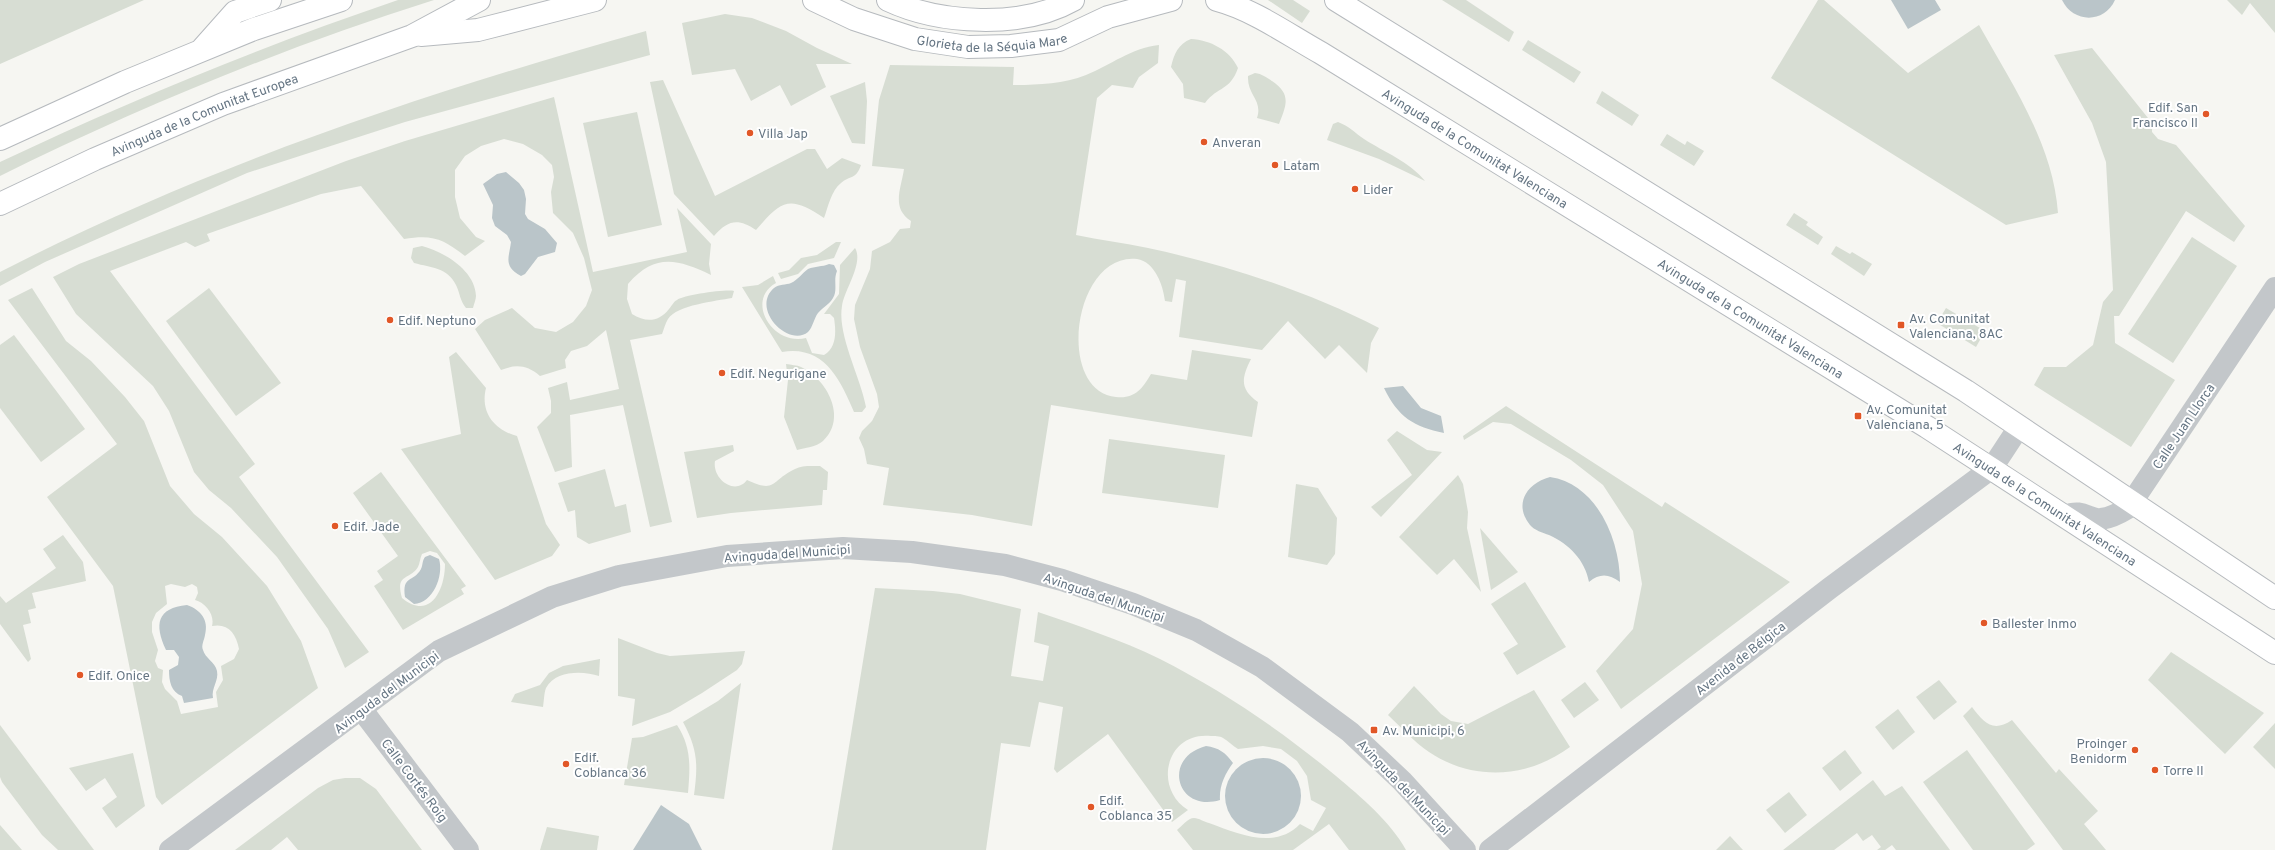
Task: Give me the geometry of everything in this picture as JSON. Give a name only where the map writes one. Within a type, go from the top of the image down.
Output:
[{"type":"main road","points":[[199,52],[235,12],[270,0]]},
{"type":"main road","points":[[0,139],[125,82],[254,29],[340,0]]},
{"type":"main road","name":"Avinguda de la Comunitat Europea","points":[[0,204],[95,159],[223,104],[412,36],[479,0]]},
{"type":"main road","name":"Avinguda de la Comunitat Europea","points":[[412,36],[478,30],[595,0]]},
{"type":"main road","name":"Glorieta de la Séquia Mare","points":[[814,0],[854,19],[915,40],[968,47],[1011,46],[1059,40],[1108,17],[1171,0]]},
{"type":"main road","name":"Glorieta de la Séquia Mare","points":[[888,0],[924,13],[998,21],[1037,14],[1063,6],[1073,0]]},
{"type":"main road","name":"Avinguda de la Comunitat Valenciana","points":[[1217,0],[1232,4],[1266,21],[1316,50],[1992,468],[2275,653]]},
{"type":"main road","points":[[1336,0],[1966,391],[2275,598]]},
{"type":"street","name":"Calle Juan Llorca","points":[[2065,516],[2074,512],[2101,519],[2122,511],[2133,502],[2275,288]]},
{"type":"street","name":"Avenida de Bélgica","points":[[1490,850],[1824,593],[1992,468],[2019,427]]},
{"type":"street","name":"Avinguda del Municipi","points":[[170,850],[362,710],[404,676],[439,651],[552,597],[619,576],[727,556],[843,548],[912,552],[1005,565],[1062,580],[1133,604],[1196,630],[1262,667],[1350,732],[1402,781],[1465,850]]},
{"type":"street","name":"Calle Cortés Roig","points":[[362,710],[468,850]]},
{"type":"shaded area","points":[[0,0],[144,0],[0,64]]},
{"type":"shaded area","points":[[398,0],[434,0],[378,18],[268,58],[160,102],[0,176],[0,162],[98,117],[196,75],[296,36]]},
{"type":"shaded area","points":[[1268,0],[1293,0],[1310,11],[1302,23]]},
{"type":"shaded area","points":[[1442,0],[1466,0],[1514,32],[1509,42]]},
{"type":"shaded area","points":[[1818,0],[1824,0],[1908,73],[1979,25],[2017,92],[2040,139],[2055,188],[2058,213],[2006,225],[1771,78]]},
{"type":"shaded area","points":[[1891,0],[1935,0],[1941,10],[1908,29]]},
{"type":"shaded area","points":[[2062,0],[2115,0],[2110,8],[2104,13],[2096,17],[2088,18],[2073,13],[2067,8]]},
{"type":"shaded area","points":[[2227,0],[2275,0],[2275,33],[2250,3],[2242,15]]},
{"type":"shaded area","points":[[725,14],[752,18],[786,31],[817,48],[852,64],[816,64],[826,87],[791,106],[780,85],[751,101],[735,69],[692,75],[682,23]]},
{"type":"shaded area","points":[[646,31],[650,55],[405,122],[247,173],[45,262],[0,286],[0,272],[157,198],[237,166],[317,135],[399,107],[481,80]]},
{"type":"shaded area","points":[[1191,39],[1205,41],[1219,47],[1230,56],[1238,68],[1231,81],[1205,103],[1184,98],[1183,84],[1171,67],[1177,50]]},
{"type":"shaded area","points":[[1528,40],[1581,72],[1574,83],[1522,50]]},
{"type":"shaded area","points":[[1159,45],[1158,63],[1139,77],[1133,88],[1112,85],[1097,98],[1076,235],[1148,248],[1207,262],[1266,280],[1324,302],[1352,315],[1379,328],[1371,343],[1367,373],[1339,345],[1325,359],[1288,321],[1262,350],[1179,337],[1186,281],[1176,279],[1172,302],[1165,301],[1160,281],[1149,265],[1137,259],[1115,263],[1098,277],[1086,298],[1080,323],[1079,349],[1085,372],[1097,389],[1116,397],[1123,397],[1133,395],[1137,392],[1151,374],[1187,380],[1192,350],[1251,359],[1245,372],[1244,383],[1248,393],[1258,402],[1252,437],[1051,405],[1032,526],[972,515],[883,505],[889,468],[867,464],[864,449],[859,438],[862,431],[872,421],[879,407],[877,394],[860,347],[854,319],[855,305],[870,269],[872,251],[890,242],[900,229],[910,228],[911,221],[905,216],[899,204],[904,169],[872,166],[879,100],[890,65],[1014,67],[1013,85],[1041,84],[1077,78],[1095,71],[1130,53]]},
{"type":"shaded area","points":[[2092,48],[2152,123],[2152,132],[2158,139],[2176,145],[2245,226],[2234,242],[2186,211],[2119,316],[2114,316],[2115,343],[2175,380],[2131,447],[2034,385],[2044,367],[2066,367],[2093,345],[2103,302],[2113,290],[2106,162],[2092,123],[2054,55]]},
{"type":"shaded area","points":[[1255,73],[1272,81],[1282,90],[1285,95],[1286,100],[1284,111],[1279,124],[1257,118],[1257,102],[1248,83],[1248,76]]},
{"type":"shaded area","points":[[663,80],[715,196],[807,149],[815,149],[827,169],[842,158],[861,165],[859,170],[855,175],[841,183],[835,190],[830,199],[824,218],[802,206],[787,204],[773,212],[756,230],[750,226],[734,222],[724,227],[714,236],[674,194],[650,82]]},
{"type":"shaded area","points":[[865,82],[867,101],[865,144],[852,143],[830,96]]},
{"type":"shaded area","points":[[1602,91],[1639,115],[1632,126],[1596,103]]},
{"type":"shaded area","points":[[554,97],[593,272],[687,252],[677,208],[711,244],[709,264],[711,275],[687,265],[677,263],[657,263],[648,267],[628,284],[627,299],[632,314],[642,319],[656,319],[665,314],[674,302],[681,298],[705,293],[734,291],[732,298],[697,304],[673,314],[668,319],[662,334],[630,340],[672,522],[650,527],[623,405],[570,415],[572,467],[555,472],[537,427],[551,413],[551,401],[548,388],[567,382],[570,400],[619,389],[606,330],[587,346],[571,351],[565,360],[566,368],[540,376],[531,370],[517,366],[501,370],[475,329],[485,320],[512,308],[535,328],[556,332],[573,322],[586,306],[592,290],[584,258],[573,233],[553,213],[551,192],[554,177],[552,165],[542,155],[523,144],[504,139],[481,146],[465,156],[455,170],[455,197],[460,218],[476,237],[485,241],[465,256],[450,245],[437,239],[423,237],[404,239],[361,186],[321,194],[207,234],[210,241],[195,247],[186,242],[110,271],[255,464],[239,477],[369,652],[345,668],[328,629],[277,557],[231,508],[209,490],[194,472],[169,411],[153,386],[76,314],[53,277],[79,264],[346,161],[405,141]]},
{"type":"shaded area","points":[[637,112],[662,225],[608,237],[583,123]]},
{"type":"shaded area","points":[[1338,122],[1412,168],[1425,181],[1379,159],[1327,140],[1333,124]]},
{"type":"shaded area","points":[[1667,134],[1685,145],[1687,141],[1704,151],[1694,166],[1660,145]]},
{"type":"shaded area","points":[[506,172],[519,183],[524,190],[526,199],[525,214],[528,219],[545,229],[557,243],[555,252],[538,257],[525,274],[521,276],[509,265],[508,261],[511,242],[507,235],[495,226],[492,218],[493,205],[483,184],[497,174]]},
{"type":"shaded area","points":[[1794,213],[1808,222],[1806,225],[1823,237],[1818,245],[1786,225]]},
{"type":"shaded area","points":[[2192,237],[2237,266],[2173,363],[2128,334]]},
{"type":"shaded area","points":[[836,242],[841,242],[834,258],[808,264],[798,274],[781,279],[778,273],[789,270],[801,258],[817,255]]},
{"type":"shaded area","points":[[422,246],[440,253],[464,270],[474,287],[476,296],[473,308],[466,308],[462,303],[456,285],[444,271],[414,263],[411,258],[413,248]]},
{"type":"shaded area","points":[[1836,246],[1850,254],[1852,252],[1872,264],[1864,276],[1831,254]]},
{"type":"shaded area","points":[[855,248],[857,261],[853,277],[842,306],[841,317],[846,343],[866,407],[862,412],[854,412],[836,377],[820,359],[797,351],[782,352],[742,287],[758,285],[773,276],[776,283],[767,291],[763,300],[763,310],[767,320],[773,329],[783,335],[794,339],[806,338],[812,353],[824,355],[831,348],[835,338],[835,328],[834,318],[830,314],[824,314],[839,294],[840,265]]},
{"type":"shaded area","points":[[829,264],[834,265],[837,271],[835,278],[835,292],[832,300],[815,317],[808,332],[800,336],[791,335],[783,331],[775,324],[769,315],[767,306],[768,297],[774,288],[793,282],[808,269]]},
{"type":"shaded area","points":[[32,288],[66,341],[91,361],[125,397],[144,421],[170,486],[194,514],[222,537],[267,586],[301,641],[318,688],[162,805],[156,797],[113,586],[47,497],[117,444],[8,300]],"holes":[[[171,584],[185,587],[192,584],[197,587],[198,593],[195,600],[203,604],[209,610],[213,622],[212,626],[223,626],[230,630],[236,638],[239,649],[234,659],[221,666],[223,680],[216,692],[218,707],[181,714],[177,701],[165,689],[162,682],[163,670],[158,668],[155,661],[158,650],[152,632],[152,622],[156,613],[167,604],[165,586]]]},
{"type":"shaded area","points":[[209,288],[281,383],[236,416],[166,321]]},
{"type":"shaded area","points":[[1946,308],[1985,331],[1976,347],[1937,323]]},
{"type":"shaded area","points":[[14,335],[85,429],[41,462],[0,408],[0,345]]},
{"type":"shaded area","points":[[456,352],[486,388],[485,405],[491,419],[502,429],[517,436],[546,524],[560,545],[552,556],[495,580],[401,449],[461,434],[449,357]]},
{"type":"shaded area","points":[[786,364],[801,367],[819,380],[831,400],[834,411],[834,421],[830,432],[823,441],[814,446],[797,450],[784,417],[788,380]]},
{"type":"shaded area","points":[[1403,386],[1421,408],[1441,416],[1444,433],[1424,428],[1408,419],[1401,413],[1389,398],[1384,388]]},
{"type":"shaded area","points":[[1506,406],[1662,507],[1665,502],[1790,582],[1621,709],[1596,671],[1633,629],[1642,584],[1633,531],[1603,485],[1571,460],[1511,424],[1493,422],[1464,440],[1463,436]]},
{"type":"shaded area","points":[[1397,431],[1427,450],[1442,452],[1381,517],[1371,507],[1412,475],[1387,440]]},
{"type":"shaded area","points":[[1109,439],[1225,455],[1218,508],[1102,493]]},
{"type":"shaded area","points":[[733,445],[734,451],[715,461],[717,474],[725,483],[731,486],[737,486],[742,485],[747,480],[764,486],[769,486],[787,473],[798,468],[820,466],[828,472],[827,490],[823,490],[822,505],[731,513],[697,518],[684,452]]},
{"type":"shaded area","points":[[605,469],[615,507],[626,504],[631,532],[589,544],[577,537],[575,510],[568,512],[558,483]]},
{"type":"shaded area","points":[[381,472],[466,586],[461,589],[464,594],[403,630],[374,586],[383,580],[377,571],[398,556],[353,493]],"holes":[[[430,551],[437,553],[445,564],[442,584],[434,599],[428,604],[421,606],[412,604],[402,598],[400,585],[404,578],[418,567],[422,554]]]},
{"type":"shaded area","points":[[1458,475],[1463,484],[1468,512],[1467,528],[1481,592],[1454,559],[1437,575],[1399,537]]},
{"type":"shaded area","points":[[1550,477],[1567,482],[1581,490],[1593,502],[1603,516],[1616,549],[1620,582],[1612,577],[1601,576],[1589,582],[1580,560],[1569,548],[1549,535],[1536,530],[1530,525],[1525,517],[1523,509],[1525,495],[1535,484]]},
{"type":"shaded area","points":[[1296,484],[1318,488],[1337,518],[1335,554],[1327,565],[1288,557]]},
{"type":"shaded area","points":[[1480,528],[1518,572],[1491,590]]},
{"type":"shaded area","points":[[63,535],[83,562],[86,581],[32,593],[36,608],[28,610],[31,623],[23,625],[31,659],[28,662],[0,624],[0,596],[6,603],[56,568],[43,549]]},
{"type":"shaded area","points":[[430,555],[439,559],[440,573],[436,588],[427,599],[414,604],[405,597],[405,585],[421,569],[425,557]]},
{"type":"shaded area","points":[[1525,582],[1566,647],[1517,675],[1503,653],[1518,644],[1491,604]]},
{"type":"shaded area","points":[[875,588],[960,594],[1021,609],[1011,676],[1043,681],[1049,646],[1034,642],[1038,612],[1115,639],[1160,659],[1229,698],[1316,759],[1355,792],[1383,819],[1392,829],[1406,850],[1349,850],[1329,824],[1293,850],[1193,850],[1177,830],[1192,818],[1244,835],[1268,838],[1290,832],[1300,824],[1313,831],[1326,808],[1311,800],[1307,776],[1297,761],[1281,749],[1263,746],[1238,749],[1220,737],[1196,737],[1184,742],[1175,751],[1170,762],[1168,775],[1170,788],[1177,800],[1188,810],[1172,822],[1108,734],[1057,773],[1054,769],[1063,707],[1039,702],[1030,747],[1001,743],[986,850],[832,850]]},
{"type":"shaded area","points":[[187,605],[200,613],[205,620],[206,630],[202,648],[204,653],[216,668],[217,675],[213,698],[184,703],[182,696],[175,692],[171,686],[169,678],[169,670],[178,665],[179,657],[174,650],[166,650],[162,641],[159,625],[164,614],[169,610]]},
{"type":"shaded area","points":[[618,638],[657,653],[670,656],[745,651],[742,664],[737,670],[670,712],[632,726],[635,699],[618,696]]},
{"type":"shaded area","points":[[2171,652],[2264,713],[2225,754],[2148,680]]},
{"type":"shaded area","points":[[600,659],[599,676],[585,673],[570,673],[550,682],[545,690],[543,707],[511,702],[515,694],[540,685],[549,673],[563,666]]},
{"type":"shaded area","points":[[1939,680],[1957,702],[1934,720],[1916,697]]},
{"type":"shaded area","points":[[1585,682],[1599,700],[1574,718],[1561,700]]},
{"type":"shaded area","points":[[741,683],[724,799],[694,795],[696,758],[692,741],[683,722],[718,701]]},
{"type":"shaded area","points":[[1414,686],[1441,714],[1451,721],[1468,724],[1534,690],[1570,747],[1537,765],[1519,770],[1482,772],[1446,762],[1423,748],[1388,715]]},
{"type":"shaded area","points":[[1972,707],[1985,722],[1994,726],[2005,724],[2012,720],[2056,773],[2059,769],[2098,811],[2084,824],[2106,850],[2063,850],[1963,716]]},
{"type":"shaded area","points":[[1898,709],[1915,732],[1893,750],[1875,727]]},
{"type":"shaded area","points":[[2275,723],[2275,769],[2253,747]]},
{"type":"shaded area","points":[[0,725],[94,850],[58,850],[42,835],[2,782],[0,777]]},
{"type":"shaded area","points":[[677,725],[688,750],[688,793],[624,785],[632,738],[643,737]]},
{"type":"shaded area","points":[[1206,746],[1221,751],[1233,763],[1223,780],[1220,790],[1220,800],[1205,802],[1193,799],[1185,792],[1180,782],[1179,772],[1183,761],[1192,752]]},
{"type":"shaded area","points":[[1845,750],[1862,773],[1840,791],[1822,768]]},
{"type":"shaded area","points":[[1967,750],[2035,844],[2027,850],[1973,850],[1923,782]]},
{"type":"shaded area","points":[[133,753],[145,806],[116,828],[102,808],[117,797],[105,778],[86,791],[69,768]]},
{"type":"shaded area","points":[[1255,758],[1271,758],[1284,764],[1295,775],[1301,788],[1299,811],[1284,828],[1271,834],[1255,834],[1242,828],[1227,811],[1225,804],[1225,788],[1231,775],[1248,760]]},
{"type":"shaded area","points":[[360,778],[376,789],[422,850],[298,850],[287,837],[271,850],[235,850],[318,788],[333,780]]},
{"type":"shaded area","points":[[1873,780],[1885,796],[1902,786],[1950,850],[1896,850],[1892,845],[1885,850],[1877,850],[1881,847],[1872,835],[1863,841],[1857,833],[1834,850],[1783,850]]},
{"type":"shaded area","points":[[1789,792],[1807,815],[1785,833],[1766,810]]},
{"type":"shaded area","points":[[661,805],[689,824],[702,850],[633,850]]},
{"type":"shaded area","points":[[0,825],[22,850],[0,850]]},
{"type":"shaded area","points":[[547,827],[599,836],[597,850],[540,850]]},
{"type":"shaded area","points":[[1730,836],[1743,850],[1716,850]]},
{"type":"place","name":"Edif. San Francisco II","points":[[2206,114]]},
{"type":"place","name":"Villa Jap","points":[[750,133]]},
{"type":"place","name":"Anveran","points":[[1204,142]]},
{"type":"place","name":"Latam","points":[[1275,165]]},
{"type":"place","name":"Lider","points":[[1355,189]]},
{"type":"place","name":"Edif. Neptuno","points":[[390,320]]},
{"type":"place","name":"Av. Comunitat Valenciana, 8AC","points":[[1901,325]]},
{"type":"place","name":"Edif. Negurigane","points":[[722,373]]},
{"type":"place","name":"Av. Comunitat Valenciana, 5","points":[[1858,416]]},
{"type":"place","name":"Edif. Jade","points":[[335,526]]},
{"type":"place","name":"Ballester Inmo","points":[[1984,623]]},
{"type":"place","name":"Edif. Onice","points":[[80,675]]},
{"type":"place","name":"Av. Municipi, 6","points":[[1374,730]]},
{"type":"place","name":"Proinger Benidorm","points":[[2135,750]]},
{"type":"place","name":"Edif. Coblanca 36","points":[[566,764]]},
{"type":"place","name":"Torre II","points":[[2155,770]]},
{"type":"place","name":"Edif. Coblanca 35","points":[[1091,807]]}]
